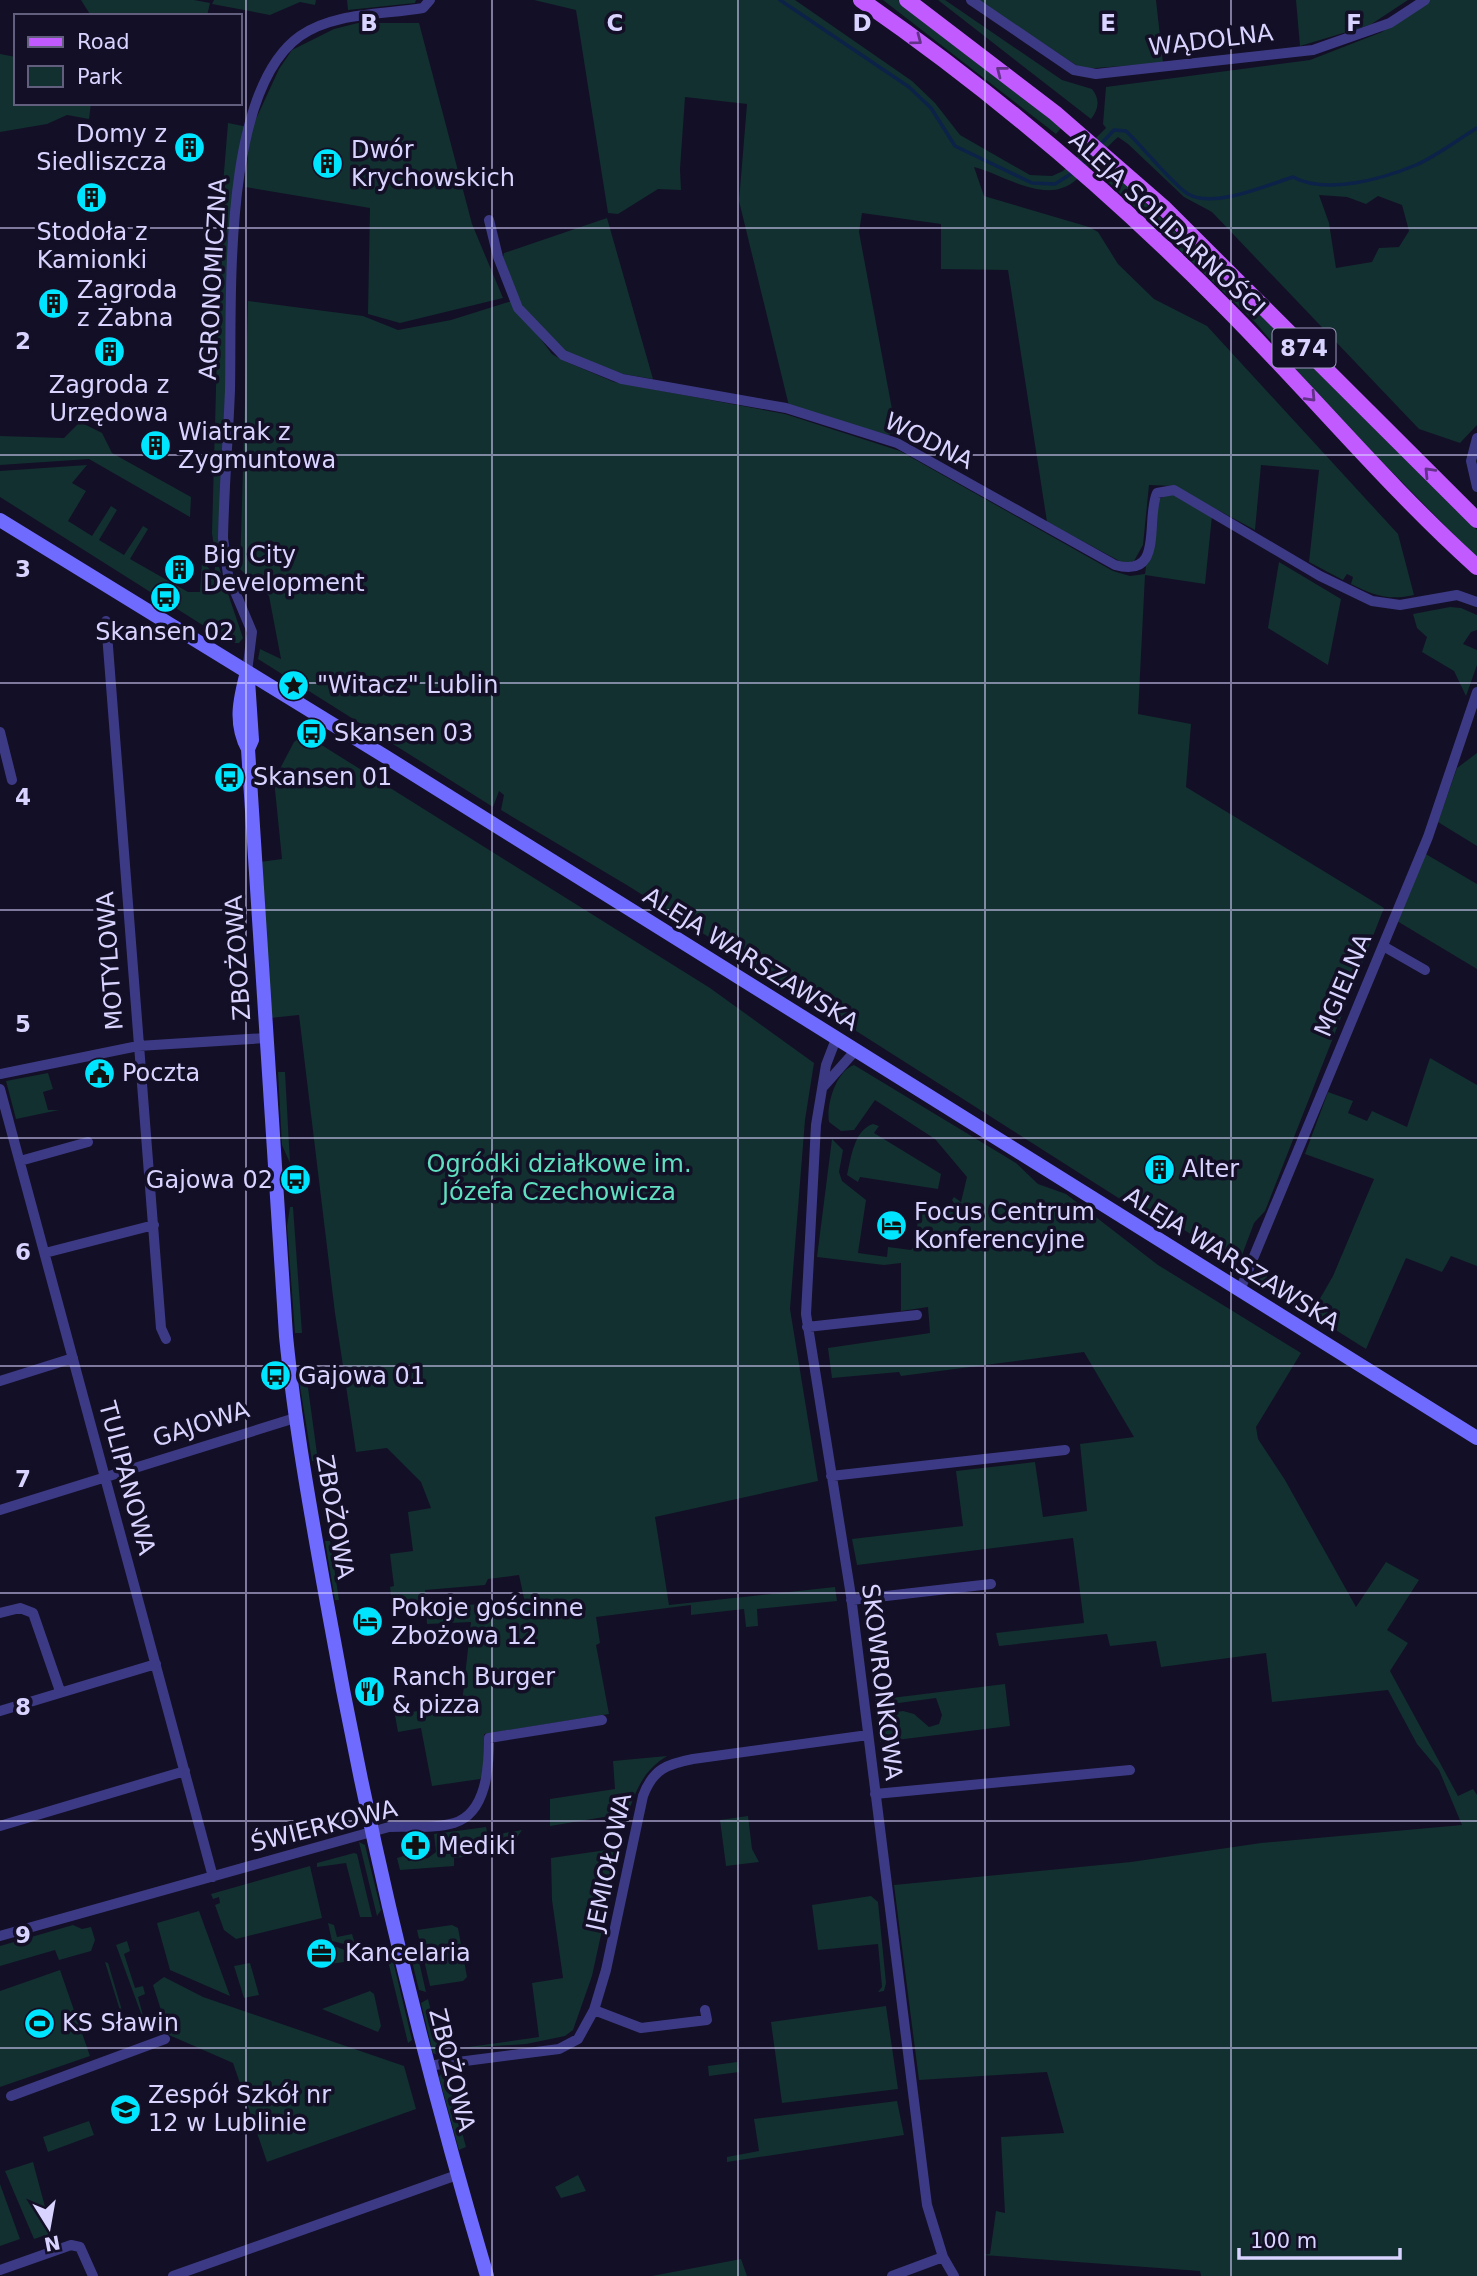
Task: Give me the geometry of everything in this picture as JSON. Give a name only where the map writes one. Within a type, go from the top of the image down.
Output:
[{"type":"main road","name":"ALEJA SOLIDARNOŚCI","points":[[862,0],[947,62],[1038,134],[1107,194],[1223,305],[1405,498],[1477,567]]},
{"type":"main road","name":"ALEJA SOLIDARNOŚCI","points":[[907,0],[1055,113],[1129,177],[1222,264],[1477,520]]},
{"type":"street","name":"AGRONOMICZNA","points":[[247,672],[252,649],[252,632],[228,575],[223,538],[234,221],[247,127],[274,65],[285,48],[298,37],[311,29],[338,20],[423,8],[430,0]]},
{"type":"street","name":"WĄDOLNA","points":[[971,0],[1067,66],[1096,74],[1313,50],[1390,23],[1425,0]]},
{"type":"street","name":"WODNA","points":[[489,220],[498,257],[518,308],[563,355],[622,379],[786,408],[897,443],[1115,565],[1128,569],[1146,559],[1150,551],[1155,498],[1162,489],[1174,489],[1320,576],[1339,582],[1372,601],[1390,605],[1447,595],[1477,602]]},
{"type":"street","points":[[1477,438],[1471,461],[1477,488]]},
{"type":"street","name":"ALEJA WARSZAWSKA","points":[[0,520],[1477,1438]]},
{"type":"street","name":"MOTYLOWA","points":[[106,621],[161,1328],[166,1339]]},
{"type":"street","name":"ZBOŻOWA","points":[[247,672],[253,740],[248,749],[266,1038],[286,1336],[295,1418],[354,1754],[427,2066],[486,2276]]},
{"type":"street","name":"MGIELNA","points":[[1240,1290],[1428,837],[1477,692]]},
{"type":"street","points":[[0,732],[12,780]]},
{"type":"street","points":[[1383,946],[1425,970]]},
{"type":"street","points":[[0,1074],[138,1046],[266,1038]]},
{"type":"street","name":"SKOWRONKOWA","points":[[836,1039],[826,1065],[822,1090],[806,1285],[807,1327],[851,1600],[927,2205],[943,2257],[954,2276]]},
{"type":"street","points":[[822,1090],[855,1051]]},
{"type":"street","name":"TULIPANOWA","points":[[0,1089],[214,1877]]},
{"type":"street","points":[[20,1161],[88,1142]]},
{"type":"street","points":[[45,1253],[154,1225]]},
{"type":"street","points":[[807,1327],[917,1315]]},
{"type":"street","points":[[0,1381],[73,1358]]},
{"type":"street","name":"GAJOWA","points":[[0,1510],[295,1418]]},
{"type":"street","points":[[831,1476],[1065,1450]]},
{"type":"street","points":[[851,1600],[991,1584]]},
{"type":"street","points":[[0,1614],[20,1608],[33,1613],[60,1691]]},
{"type":"street","points":[[0,1711],[156,1664]]},
{"type":"street","name":"ŚWIERKOWA","points":[[0,1936],[389,1826],[447,1824],[462,1819],[478,1801],[489,1772],[489,1738],[602,1720]]},
{"type":"street","name":"JEMIOŁOWA","points":[[427,2066],[565,2048],[581,2035],[594,2010],[609,1958],[643,1796],[649,1781],[658,1770],[669,1763],[868,1735]]},
{"type":"street","points":[[875,1794],[1130,1770]]},
{"type":"street","points":[[0,1826],[186,1771]]},
{"type":"street","points":[[594,2010],[641,2028],[707,2020],[705,2010]]},
{"type":"street","points":[[11,2096],[165,2039]]},
{"type":"street","points":[[173,2276],[457,2175]]},
{"type":"street","points":[[0,2270],[61,2247],[76,2245],[85,2255],[93,2276]]},
{"type":"street","points":[[892,2276],[943,2257]]},
{"type":"green space","points":[[81,0],[194,0],[210,3],[207,14],[90,14]]},
{"type":"green space","points":[[214,0],[316,0],[315,5],[300,2],[270,15],[212,4]]},
{"type":"green space","points":[[347,0],[416,0],[415,3],[348,10]]},
{"type":"green space","points":[[534,0],[795,0],[912,81],[935,103],[960,135],[1030,175],[1052,176],[1063,171],[1106,128],[1103,124],[1106,87],[1310,60],[1382,32],[1425,0],[1477,0],[1477,425],[1460,443],[1419,429],[1212,212],[1184,197],[1118,137],[1076,180],[1052,190],[1025,186],[974,167],[984,196],[1098,232],[1118,264],[1154,299],[1207,326],[1398,534],[1414,595],[1389,597],[1374,594],[1351,584],[1353,577],[1347,574],[1343,580],[1309,562],[1319,470],[1261,465],[1255,530],[1173,486],[1149,485],[1143,545],[1134,561],[1125,564],[1047,522],[1008,270],[941,269],[941,224],[862,213],[859,232],[892,409],[893,433],[888,435],[789,406],[739,201],[747,104],[685,97],[681,190],[658,189],[618,214],[608,213],[576,10]],"holes":[[[1319,195],[1347,197],[1366,204],[1378,196],[1402,205],[1409,231],[1399,247],[1379,248],[1372,262],[1336,268],[1329,223]]]},
{"type":"green space","points":[[883,0],[898,0],[967,50],[1062,127],[1056,134]]},
{"type":"green space","points":[[938,0],[945,0],[1062,80],[1092,89],[1098,104],[1091,119]]},
{"type":"green space","points":[[978,0],[1156,0],[1163,63],[1082,69]]},
{"type":"green space","points":[[1296,0],[1408,0],[1370,25],[1300,46]]},
{"type":"green space","points":[[358,23],[419,23],[472,224],[503,298],[400,323],[368,314],[370,208],[245,187],[250,132],[279,69],[292,50],[334,29]]},
{"type":"green space","points":[[0,54],[14,57],[14,105],[91,105],[89,119],[67,115],[47,124],[0,132]]},
{"type":"green space","points":[[228,123],[248,127],[240,164],[224,564],[216,562],[212,533],[221,209]]},
{"type":"green space","points":[[1112,171],[1230,284],[1477,530],[1477,558],[1335,414],[1254,321],[1105,179]]},
{"type":"green space","points":[[607,218],[653,379],[623,374],[564,351],[521,305],[503,257],[504,253]]},
{"type":"green space","points":[[248,301],[363,316],[398,330],[451,320],[512,301],[552,354],[562,360],[614,382],[785,414],[900,451],[1113,571],[1130,576],[1145,574],[1155,502],[1171,492],[1212,516],[1205,584],[1145,575],[1138,714],[1191,724],[1186,787],[1384,908],[1265,1211],[1254,1223],[1239,1263],[1129,1197],[1120,1199],[630,887],[501,810],[504,795],[499,791],[493,807],[258,659],[260,649],[281,659],[269,596],[240,569]]},
{"type":"green space","points":[[80,422],[102,433],[112,453],[191,497],[190,517],[89,459],[0,465],[0,436],[64,438]]},
{"type":"green space","points":[[87,465],[72,483],[86,491],[68,521],[92,536],[111,506],[117,510],[99,540],[124,555],[143,526],[148,529],[130,559],[188,592],[200,592],[202,561],[214,574],[215,567],[219,567],[243,638],[239,643],[231,643],[0,497],[0,471]]},
{"type":"green space","points":[[1279,562],[1341,599],[1328,665],[1268,628]]},
{"type":"green space","points":[[1450,607],[1461,608],[1477,615],[1477,630],[1471,632],[1463,644],[1477,650],[1477,665],[1466,696],[1454,671],[1422,652],[1427,637],[1417,628],[1413,614]]},
{"type":"green space","name":"Ogródki działkowe im. Józefa Czechowicza","points":[[304,734],[710,988],[814,1063],[805,1120],[790,1309],[818,1481],[655,1517],[669,1605],[835,1587],[837,1601],[757,1609],[758,1626],[746,1627],[744,1609],[691,1615],[691,1605],[596,1617],[600,1643],[596,1645],[609,1714],[484,1734],[484,1770],[480,1779],[432,1786],[421,1728],[398,1732],[395,1715],[462,1703],[471,1622],[427,1624],[426,1607],[393,1611],[390,1587],[394,1586],[390,1554],[413,1551],[408,1512],[431,1508],[421,1482],[387,1448],[356,1452],[335,1313],[299,1015],[270,1018],[260,862],[282,859],[274,780],[294,742]],"holes":[[[519,1575],[525,1603],[427,1606],[425,1590],[485,1585],[488,1579]]]},
{"type":"green space","points":[[1477,753],[1477,846],[1438,822],[1457,768]]},
{"type":"green space","points":[[1424,853],[1477,884],[1477,969],[1397,921]]},
{"type":"green space","points":[[1430,1058],[1477,1085],[1477,1266],[1451,1256],[1442,1272],[1406,1258],[1366,1349],[1254,1279],[1257,1271],[1313,1302],[1318,1302],[1333,1276],[1374,1179],[1305,1154],[1328,1092],[1353,1101],[1348,1113],[1367,1121],[1372,1111],[1407,1127]]},
{"type":"green space","points":[[854,1065],[1016,1163],[1038,1184],[1066,1194],[1158,1265],[1301,1353],[1256,1427],[1258,1439],[1285,1480],[1356,1607],[1386,1562],[1419,1580],[1387,1630],[1408,1643],[1390,1671],[1458,1796],[1473,1789],[1477,1795],[1477,2276],[1201,2276],[1200,2271],[983,2255],[990,2254],[996,2211],[1005,2213],[1001,2137],[1064,2133],[1047,2072],[919,2080],[894,1885],[1131,1862],[1261,1843],[1462,1825],[1439,1770],[1417,1744],[1388,1690],[1272,1702],[1266,1653],[1161,1667],[1156,1641],[1110,1646],[1107,1634],[999,1646],[996,1633],[1084,1623],[1073,1538],[857,1565],[852,1539],[963,1526],[956,1471],[1035,1462],[1043,1517],[1087,1511],[1080,1444],[1134,1437],[1084,1352],[901,1376],[899,1372],[832,1378],[828,1348],[930,1333],[928,1307],[901,1311],[901,1263],[884,1265],[817,1257],[832,1139],[843,1150],[839,1172],[842,1181],[866,1200],[858,1253],[887,1257],[888,1247],[911,1250],[915,1246],[919,1209],[947,1212],[956,1206],[952,1200],[954,1197],[961,1202],[967,1177],[935,1139],[875,1100],[854,1130],[841,1131],[829,1122],[829,1107],[837,1081]]},
{"type":"green space","points":[[278,1072],[285,1072],[290,1163],[282,1145]]},
{"type":"green space","points":[[48,1073],[53,1089],[43,1092],[48,1110],[59,1110],[16,1119],[6,1081]]},
{"type":"green space","points":[[873,1124],[879,1126],[874,1133],[941,1174],[938,1189],[860,1177],[858,1182],[847,1175],[857,1138]]},
{"type":"green space","points":[[290,1207],[293,1207],[302,1333],[295,1333],[287,1226]]},
{"type":"green space","points":[[306,1373],[318,1461],[312,1461],[298,1374]]},
{"type":"green space","points":[[325,1541],[330,1541],[339,1600],[335,1600]]},
{"type":"green space","points":[[1005,1684],[1010,1726],[880,1742],[877,1715],[903,1711],[914,1714],[929,1727],[939,1724],[942,1715],[936,1698],[876,1706],[875,1700]]},
{"type":"green space","points":[[667,1756],[652,1767],[642,1780],[628,1813],[550,1826],[550,1799],[615,1789],[613,1761]]},
{"type":"green space","points":[[748,1816],[752,1849],[759,1862],[726,1866],[720,1820]]},
{"type":"green space","points":[[486,1827],[488,1836],[522,1830],[507,1852],[454,1858],[454,1866],[400,1870],[397,1858],[407,1855],[408,1861],[428,1858],[436,1852],[434,1834]]},
{"type":"green space","points":[[359,1842],[365,1845],[381,1910],[377,1916]]},
{"type":"green space","points":[[620,1848],[592,1976],[573,2030],[565,2036],[526,2044],[462,2048],[539,2037],[532,1983],[563,1978],[552,1900],[551,1858]]},
{"type":"green space","points":[[357,1854],[372,1917],[360,1917],[346,1863],[317,1867],[317,1863]]},
{"type":"green space","points":[[310,1866],[322,1918],[236,1939],[224,1930],[215,1905],[220,1903],[219,1897],[213,1899],[211,1894]]},
{"type":"green space","points":[[871,1896],[878,1902],[886,1983],[884,1991],[878,1992],[882,1987],[878,1944],[818,1950],[812,1905]]},
{"type":"green space","points":[[199,1911],[230,1996],[170,1970],[157,1923]]},
{"type":"green space","points":[[328,1923],[334,1925],[337,1937],[352,1934],[356,1947],[332,1941]]},
{"type":"green space","points":[[73,1925],[82,1929],[91,1927],[95,1940],[91,1951],[59,1960],[55,1950],[0,1966],[0,1946]]},
{"type":"green space","points":[[452,1925],[458,1928],[467,1977],[463,1981],[430,1986],[417,1930]]},
{"type":"green space","points":[[127,1941],[130,1951],[124,1954],[135,1988],[143,1986],[145,1994],[138,1997],[147,2030],[116,1945]]},
{"type":"green space","points":[[415,1944],[426,1992],[419,1990],[408,1945]]},
{"type":"green space","points":[[332,1945],[352,1953],[351,1961],[330,1964],[325,1946]]},
{"type":"green space","points":[[390,1948],[412,2040],[408,2043],[385,1949]]},
{"type":"green space","points":[[105,1962],[108,1963],[129,2034],[127,2033]]},
{"type":"green space","points":[[250,1963],[259,1995],[244,1998],[234,1966]]},
{"type":"green space","name":"KS Sławin","points":[[60,1970],[90,2056],[0,2087],[0,1991]]},
{"type":"green space","points":[[164,1977],[203,1997],[404,2066],[416,2109],[267,2162],[233,2063],[169,2035],[153,1985]]},
{"type":"green space","points":[[370,1991],[374,1994],[381,2026],[378,2032],[322,2009]]},
{"type":"green space","points":[[428,1999],[442,2057],[433,2053],[421,2003]]},
{"type":"green space","points":[[886,2006],[898,2089],[782,2103],[771,2022]]},
{"type":"green space","points":[[737,2062],[739,2072],[709,2076],[708,2066]]},
{"type":"green space","points":[[445,2068],[466,2147],[459,2150],[439,2077]]},
{"type":"green space","points":[[897,2101],[904,2135],[727,2162],[727,2157],[759,2151],[754,2119]]},
{"type":"green space","points":[[89,2121],[94,2135],[48,2152],[43,2137]]},
{"type":"green space","points":[[33,2162],[52,2233],[34,2239],[5,2171]]},
{"type":"green space","points":[[578,2175],[586,2191],[561,2198],[555,2187]]},
{"type":"green space","points":[[0,2184],[20,2239],[0,2246]]},
{"type":"green space","points":[[741,2259],[747,2276],[652,2276]]},
{"type":"waterway","points":[[780,0],[909,87],[931,108],[955,146],[1032,183],[1055,184],[1074,172]]},
{"type":"waterway","points":[[1099,146],[1114,130],[1126,131],[1182,190],[1199,198],[1212,199],[1240,194],[1293,177],[1321,185],[1371,180],[1424,161],[1477,128]]},
{"type":"waterway","points":[[1082,164],[1093,152]]},
{"type":"place","name":"Domy z Siedliszcza","points":[[190,148]]},
{"type":"place","name":"Dwór Krychowskich","points":[[328,164]]},
{"type":"place","name":"Stodoła z Kamionki","points":[[92,198]]},
{"type":"place","name":"Zagroda z Żabna","points":[[54,304]]},
{"type":"place","name":"Zagroda z Urzędowa","points":[[109,351]]},
{"type":"place","name":"Wiatrak z Zygmuntowa","points":[[155,446]]},
{"type":"place","name":"Big City Development","points":[[180,569]]},
{"type":"place","name":"Skansen 02","points":[[165,598]]},
{"type":"place","name":"\"Witacz\" Lublin","points":[[294,685]]},
{"type":"place","name":"Skansen 03","points":[[311,733]]},
{"type":"place","name":"Skansen 01","points":[[230,777]]},
{"type":"place","name":"Poczta","points":[[99,1073]]},
{"type":"place","name":"Alter","points":[[1159,1169]]},
{"type":"place","name":"Gajowa 02","points":[[296,1180]]},
{"type":"place","name":"Focus Centrum Konferencyjne","points":[[891,1226]]},
{"type":"place","name":"Gajowa 01","points":[[275,1376]]},
{"type":"place","name":"Pokoje gościnne Zbożowa 12","points":[[368,1622]]},
{"type":"place","name":"Ranch Burger & pizza","points":[[369,1691]]},
{"type":"place","name":"Mediki","points":[[415,1846]]},
{"type":"place","name":"Kancelaria","points":[[322,1953]]},
{"type":"place","name":"KS Sławin","points":[[39,2023]]},
{"type":"place","name":"Zespół Szkół nr 12 w Lublinie","points":[[125,2109]]}]
